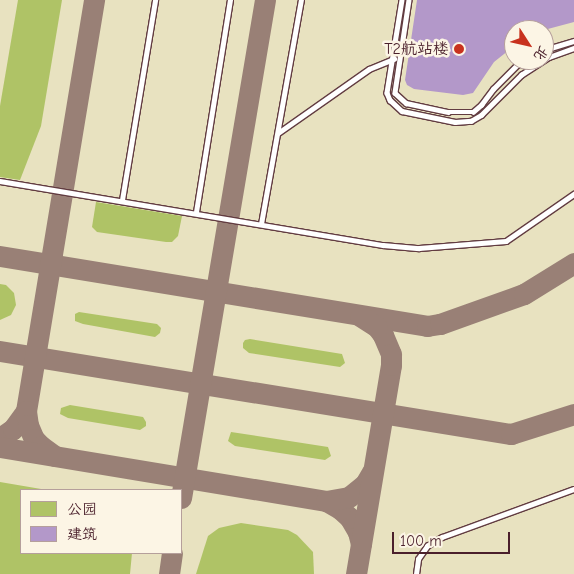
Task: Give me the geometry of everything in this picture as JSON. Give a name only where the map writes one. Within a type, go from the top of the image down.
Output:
[{"type":"lane","points":[[122,200],[155,0]]},
{"type":"lane","points":[[196,212],[230,0]]},
{"type":"lane","points":[[261,224],[300,0]]},
{"type":"lane","points":[[402,0],[387,93],[390,100],[402,111],[454,122],[472,121],[481,115],[521,75],[549,57],[574,48]]},
{"type":"lane","points":[[409,0],[395,94],[406,104],[448,112],[472,112],[481,105],[493,89],[512,70]]},
{"type":"lane","points":[[554,47],[574,41]]},
{"type":"lane","points":[[278,133],[369,68],[392,59],[400,58]]},
{"type":"lane","points":[[0,181],[402,247],[498,243],[516,236],[574,194]]},
{"type":"lane","points":[[416,574],[418,559],[427,546],[442,537],[574,489]]},
{"type":"green space","points":[[18,0],[62,0],[41,126],[20,180],[0,177],[0,106]]},
{"type":"green space","points":[[96,202],[182,216],[178,236],[172,242],[166,242],[97,232],[92,227]]},
{"type":"green space","points":[[0,284],[6,285],[14,293],[16,305],[11,315],[0,320]]},
{"type":"green space","points":[[79,312],[157,324],[161,328],[160,333],[155,337],[83,324],[75,321],[75,314]]},
{"type":"green space","points":[[250,339],[342,354],[345,363],[340,367],[249,353],[243,348],[243,343],[245,340]]},
{"type":"green space","points":[[70,405],[143,417],[146,426],[140,430],[68,418],[60,414],[61,408]]},
{"type":"green space","points":[[231,432],[328,447],[331,456],[325,460],[235,446],[228,441]]},
{"type":"green space","points":[[0,482],[41,489],[20,489],[20,554],[132,554],[130,574],[0,574]]},
{"type":"green space","points":[[241,523],[288,530],[297,535],[313,552],[314,574],[196,574],[208,536],[219,528]]},
{"type":"building","name":"T2航站楼","points":[[417,0],[574,0],[574,22],[554,27],[554,20],[504,20],[504,54],[494,62],[473,93],[463,95],[414,89],[407,85],[405,80]]},
{"type":"taxiway","points":[[26,411],[94,0]]},
{"type":"taxiway","points":[[182,492],[265,0]]},
{"type":"taxiway","points":[[0,256],[427,326],[440,324],[524,294],[574,263]]},
{"type":"taxiway","points":[[356,574],[391,365],[391,354],[383,335],[377,327],[360,316]]},
{"type":"taxiway","points":[[0,351],[511,434],[574,414]]},
{"type":"taxiway","points":[[0,438],[13,429],[26,411],[28,425],[34,439],[55,456]]},
{"type":"taxiway","points":[[0,447],[326,501]]},
{"type":"taxiway","points":[[361,544],[358,532],[350,518],[340,509],[326,501],[349,497],[365,484],[372,472]]},
{"type":"taxiway","points":[[169,574],[172,554]]},
{"type":"place","name":"T2航站楼","points":[[459,49]]}]
